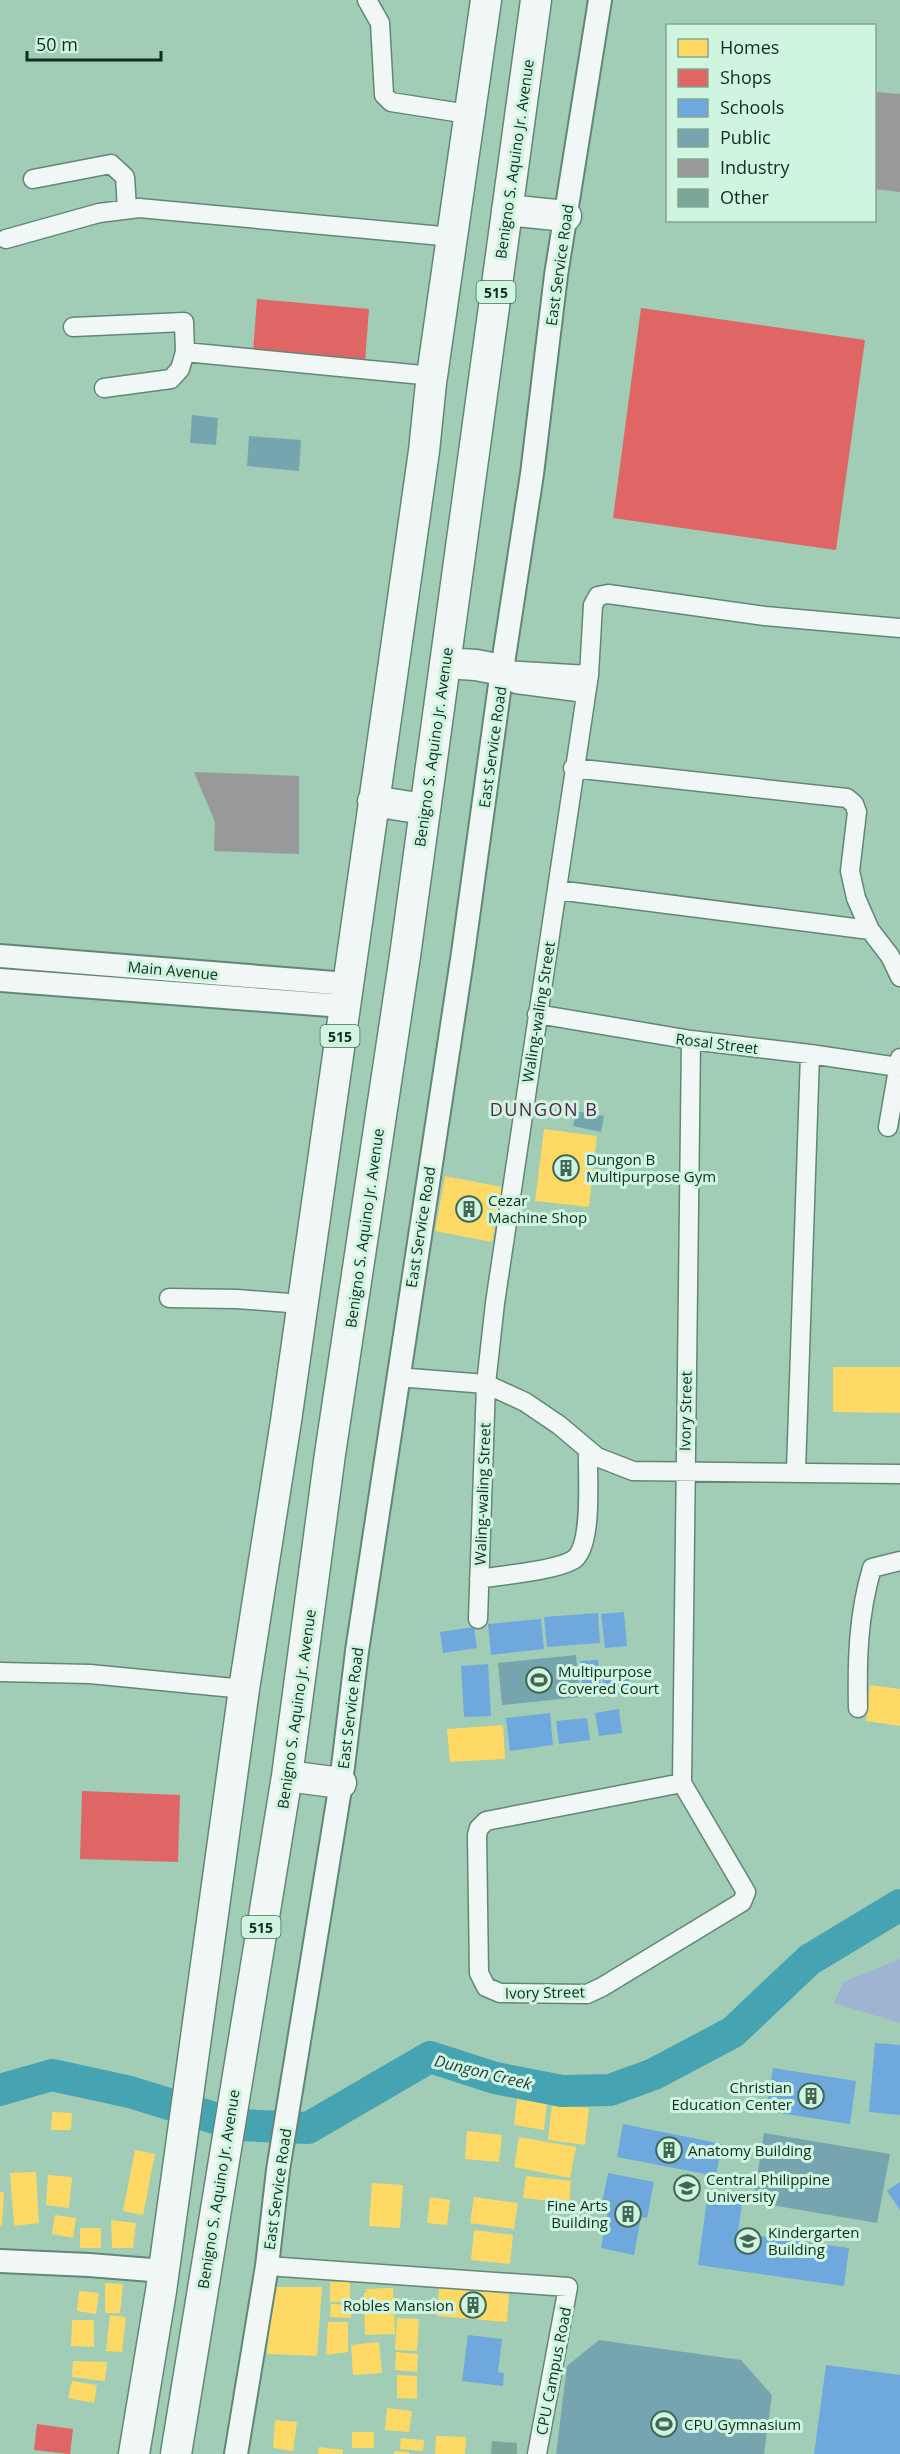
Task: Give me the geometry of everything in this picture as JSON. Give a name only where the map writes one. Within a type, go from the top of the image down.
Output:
[{"type":"highway","name":"515","points":[[134,2454],[164,2271],[244,1689],[286,1421],[412,538],[468,114],[486,0]]},
{"type":"highway","name":"Benigno S. Aquino Jr. Avenue","points":[[176,2454],[287,1776],[333,1432],[403,968],[536,0]]},
{"type":"highway","points":[[478,47],[527,58]]},
{"type":"highway","points":[[507,210],[566,216]]},
{"type":"highway","points":[[445,663],[502,670]]},
{"type":"highway","points":[[373,801],[424,809]]},
{"type":"highway","points":[[286,1421],[333,1432]]},
{"type":"highway","points":[[287,1776],[340,1783]]},
{"type":"street","points":[[367,0],[380,23],[384,95],[391,102],[468,114]]},
{"type":"street","name":"East Service Road","points":[[236,2454],[267,2266],[278,2170],[340,1783],[397,1377],[463,953],[502,670],[534,464],[566,216],[600,0]]},
{"type":"street","points":[[33,179],[111,164],[125,177],[127,208]]},
{"type":"street","points":[[6,239],[99,213],[127,208],[453,237]]},
{"type":"street","points":[[73,327],[184,322],[185,352],[180,369],[171,379],[104,388]]},
{"type":"street","points":[[185,352],[433,376]]},
{"type":"street","name":"Waling-waling Street","points":[[478,1619],[486,1384],[495,1303],[573,768],[589,675],[593,605],[598,596],[608,594],[765,616],[900,628]]},
{"type":"street","points":[[502,670],[589,675]]},
{"type":"street","points":[[502,670],[516,684],[585,693]]},
{"type":"street","points":[[573,768],[847,798],[854,804],[857,812],[850,871],[856,898],[870,930],[890,956],[900,976]]},
{"type":"street","points":[[557,890],[870,930]]},
{"type":"street","name":"Main Avenue","points":[[0,956],[345,995]]},
{"type":"street","name":"Main Avenue","points":[[0,980],[345,995]]},
{"type":"street","name":"Rosal Street","points":[[537,1014],[691,1040],[899,1063]]},
{"type":"street","name":"Ivory Street","points":[[682,1783],[486,1821],[479,1828],[477,1846],[479,1973],[486,1987],[500,1993],[587,1994],[742,1902],[746,1892],[682,1783],[691,1040]]},
{"type":"street","points":[[796,1471],[810,1054]]},
{"type":"street","points":[[888,1126],[899,1063]]},
{"type":"street","points":[[169,1298],[237,1299],[302,1304]]},
{"type":"street","points":[[397,1377],[486,1384],[525,1402],[559,1425],[597,1457],[633,1471],[796,1471],[900,1474]]},
{"type":"street","points":[[479,1579],[559,1566],[574,1559],[582,1551],[587,1525],[588,1449]]},
{"type":"street","points":[[858,1708],[857,1646],[863,1596],[872,1568],[900,1561]]},
{"type":"street","points":[[0,1672],[90,1674],[244,1689]]},
{"type":"street","points":[[0,2261],[164,2271]]},
{"type":"street","name":"CPU Campus Road","points":[[267,2266],[568,2287],[537,2454]]},
{"type":"shaded area","points":[[900,1959],[900,2023],[834,2003],[843,1982]]},
{"type":"building: Homes","name":"Dungon B Multipurpose Gym","points":[[544,1129],[597,1136],[589,1207],[535,1201]]},
{"type":"building: Homes","name":"Cezar Machine Shop","points":[[445,1176],[502,1187],[492,1242],[435,1231]]},
{"type":"building: Homes","points":[[833,1367],[900,1367],[900,1413],[833,1412]]},
{"type":"building: Homes","points":[[870,1685],[900,1689],[900,1726],[866,1721]]},
{"type":"building: Homes","points":[[503,1725],[505,1759],[450,1762],[447,1729]]},
{"type":"building: Homes","points":[[517,2099],[547,2103],[544,2130],[514,2125]]},
{"type":"building: Homes","points":[[552,2104],[589,2108],[585,2145],[548,2140]]},
{"type":"building: Homes","points":[[52,2112],[72,2113],[71,2130],[51,2130]]},
{"type":"building: Homes","points":[[467,2131],[502,2135],[499,2162],[465,2159]]},
{"type":"building: Homes","points":[[519,2137],[576,2147],[570,2178],[514,2167]]},
{"type":"building: Homes","points":[[135,2150],[155,2154],[143,2215],[123,2211]]},
{"type":"building: Homes","points":[[36,2172],[39,2223],[14,2226],[10,2173]]},
{"type":"building: Homes","points":[[48,2175],[72,2177],[69,2208],[46,2205]]},
{"type":"building: Homes","points":[[526,2176],[571,2181],[569,2203],[523,2198]]},
{"type":"building: Homes","points":[[372,2183],[403,2185],[400,2228],[369,2226]]},
{"type":"building: Homes","points":[[0,2192],[4,2192],[2,2226],[0,2226]]},
{"type":"building: Homes","points":[[430,2197],[450,2200],[447,2225],[427,2223]]},
{"type":"building: Homes","points":[[474,2197],[518,2203],[514,2229],[470,2223]]},
{"type":"building: Homes","points":[[55,2215],[76,2218],[73,2238],[52,2234]]},
{"type":"building: Homes","points":[[111,2220],[136,2223],[133,2248],[112,2248]]},
{"type":"building: Homes","points":[[80,2228],[101,2228],[101,2248],[80,2248]]},
{"type":"building: Homes","points":[[474,2230],[513,2235],[510,2264],[471,2260]]},
{"type":"building: Homes","points":[[330,2282],[350,2282],[350,2302],[330,2302]]},
{"type":"building: Homes","points":[[105,2283],[123,2284],[120,2313],[105,2313]]},
{"type":"building: Homes","points":[[272,2287],[322,2287],[317,2356],[267,2354]]},
{"type":"building: Homes","points":[[393,2288],[395,2334],[365,2335],[364,2293],[368,2291],[364,2289]]},
{"type":"building: Homes","name":"Robles Mansion","points":[[439,2288],[509,2294],[507,2322],[437,2316]]},
{"type":"building: Homes","points":[[79,2291],[99,2293],[96,2314],[77,2311]]},
{"type":"building: Homes","points":[[331,2304],[351,2305],[351,2318],[330,2317]]},
{"type":"building: Homes","points":[[110,2315],[126,2317],[122,2352],[106,2351]]},
{"type":"building: Homes","points":[[397,2318],[419,2319],[417,2351],[395,2350]]},
{"type":"building: Homes","points":[[72,2320],[94,2320],[94,2347],[71,2346]]},
{"type":"building: Homes","points":[[328,2322],[348,2322],[348,2352],[326,2355]]},
{"type":"building: Homes","points":[[379,2342],[382,2373],[353,2375],[351,2345]]},
{"type":"building: Homes","points":[[396,2352],[418,2354],[417,2372],[395,2370]]},
{"type":"building: Homes","points":[[73,2361],[107,2362],[105,2381],[72,2377]]},
{"type":"building: Homes","points":[[397,2375],[417,2376],[417,2399],[397,2398]]},
{"type":"building: Homes","points":[[72,2381],[97,2385],[94,2403],[68,2398]]},
{"type":"building: Homes","points":[[387,2408],[412,2411],[409,2432],[385,2430]]},
{"type":"building: Homes","points":[[275,2420],[297,2422],[293,2451],[273,2448]]},
{"type":"building: Homes","points":[[352,2432],[374,2432],[374,2448],[352,2448]]},
{"type":"building: Homes","points":[[436,2436],[466,2437],[465,2454],[435,2454]]},
{"type":"building: Homes","points":[[401,2438],[424,2440],[423,2451],[400,2449]]},
{"type":"building: Homes","points":[[319,2447],[343,2450],[343,2454],[318,2454]]},
{"type":"building: Homes","points":[[394,2451],[409,2452],[409,2454],[394,2454]]},
{"type":"building: Shops","points":[[257,299],[369,309],[365,362],[253,352]]},
{"type":"building: Shops","points":[[641,308],[865,340],[836,550],[613,518]]},
{"type":"building: Shops","points":[[82,1791],[180,1795],[178,1862],[80,1859]]},
{"type":"building: Shops","points":[[37,2424],[73,2429],[70,2454],[34,2450]]},
{"type":"building: Schools","points":[[624,1612],[627,1646],[605,1648],[601,1614]]},
{"type":"building: Schools","points":[[598,1613],[600,1643],[547,1647],[544,1617]]},
{"type":"building: Schools","points":[[541,1619],[544,1649],[491,1655],[488,1624]]},
{"type":"building: Schools","points":[[474,1627],[477,1648],[443,1653],[440,1632]]},
{"type":"building: Schools","points":[[598,1660],[601,1688],[583,1689],[580,1661]]},
{"type":"building: Schools","points":[[488,1664],[491,1716],[464,1717],[461,1666]]},
{"type":"building: Schools","points":[[628,1671],[632,1692],[606,1697],[602,1676]]},
{"type":"building: Schools","points":[[619,1709],[622,1733],[599,1736],[595,1713]]},
{"type":"building: Schools","points":[[550,1713],[553,1745],[510,1751],[506,1718]]},
{"type":"building: Schools","points":[[587,1718],[590,1740],[559,1744],[556,1721]]},
{"type":"building: Schools","points":[[875,2043],[900,2045],[900,2115],[869,2112]]},
{"type":"building: Schools","name":"Christian Education Center","points":[[773,2068],[856,2081],[850,2124],[766,2111]]},
{"type":"building: Schools","name":"Anatomy Building","points":[[623,2124],[722,2144],[716,2176],[617,2157]]},
{"type":"building: Schools","name":"Fine Arts Building","points":[[608,2173],[654,2182],[647,2218],[641,2217],[634,2255],[601,2248],[608,2211],[601,2209]]},
{"type":"building: Schools","points":[[900,2182],[900,2210],[887,2191]]},
{"type":"building: Schools","name":"Kindergarten Building","points":[[708,2192],[743,2197],[738,2233],[849,2248],[844,2286],[698,2265]]},
{"type":"building: Schools","points":[[468,2335],[502,2339],[498,2372],[504,2373],[503,2386],[462,2381]]},
{"type":"building: Schools","points":[[826,2365],[900,2375],[900,2454],[814,2454]]},
{"type":"building: Public","points":[[192,415],[218,418],[216,445],[190,443]]},
{"type":"building: Public","points":[[249,436],[301,440],[299,471],[247,466]]},
{"type":"building: Public","points":[[576,1111],[604,1116],[601,1132],[573,1126]]},
{"type":"building: Public","name":"Multipurpose Covered Court","points":[[576,1655],[580,1697],[502,1705],[498,1663]]},
{"type":"building: Public","points":[[764,2133],[890,2154],[877,2223],[753,2202]]},
{"type":"building: Public","name":"CPU Gymnasium","points":[[599,2340],[741,2360],[772,2395],[764,2454],[556,2454],[567,2366]]},
{"type":"building: Industry","points":[[877,92],[900,94],[900,192],[876,189]]},
{"type":"building: Industry","points":[[194,772],[299,776],[299,854],[214,851],[215,822]]},
{"type":"building: Other","points":[[492,2441],[517,2443],[517,2454],[491,2454]]},
{"type":"waterway","name":"Dungon Creek","points":[[0,2090],[52,2075],[130,2092],[237,2125],[308,2128],[430,2057],[495,2078],[562,2091],[610,2090],[654,2074],[733,2032],[809,1960],[900,1905]]},
{"type":"place","name":"Dungon B Multipurpose Gym","points":[[566,1168]]},
{"type":"place","name":"Cezar Machine Shop","points":[[469,1209]]},
{"type":"place","name":"Multipurpose Covered Court","points":[[539,1680]]},
{"type":"place","name":"Christian Education Center","points":[[811,2096]]},
{"type":"place","name":"Anatomy Building","points":[[669,2150]]},
{"type":"place","name":"Central Philippine University","points":[[687,2188]]},
{"type":"place","name":"Fine Arts Building","points":[[628,2214]]},
{"type":"place","name":"Kindergarten Building","points":[[748,2241]]},
{"type":"place","name":"Robles Mansion","points":[[473,2305]]},
{"type":"place","name":"CPU Gymnasium","points":[[664,2424]]},
{"type":"district","name":"DUNGON B","points":[[544,1109]]}]
